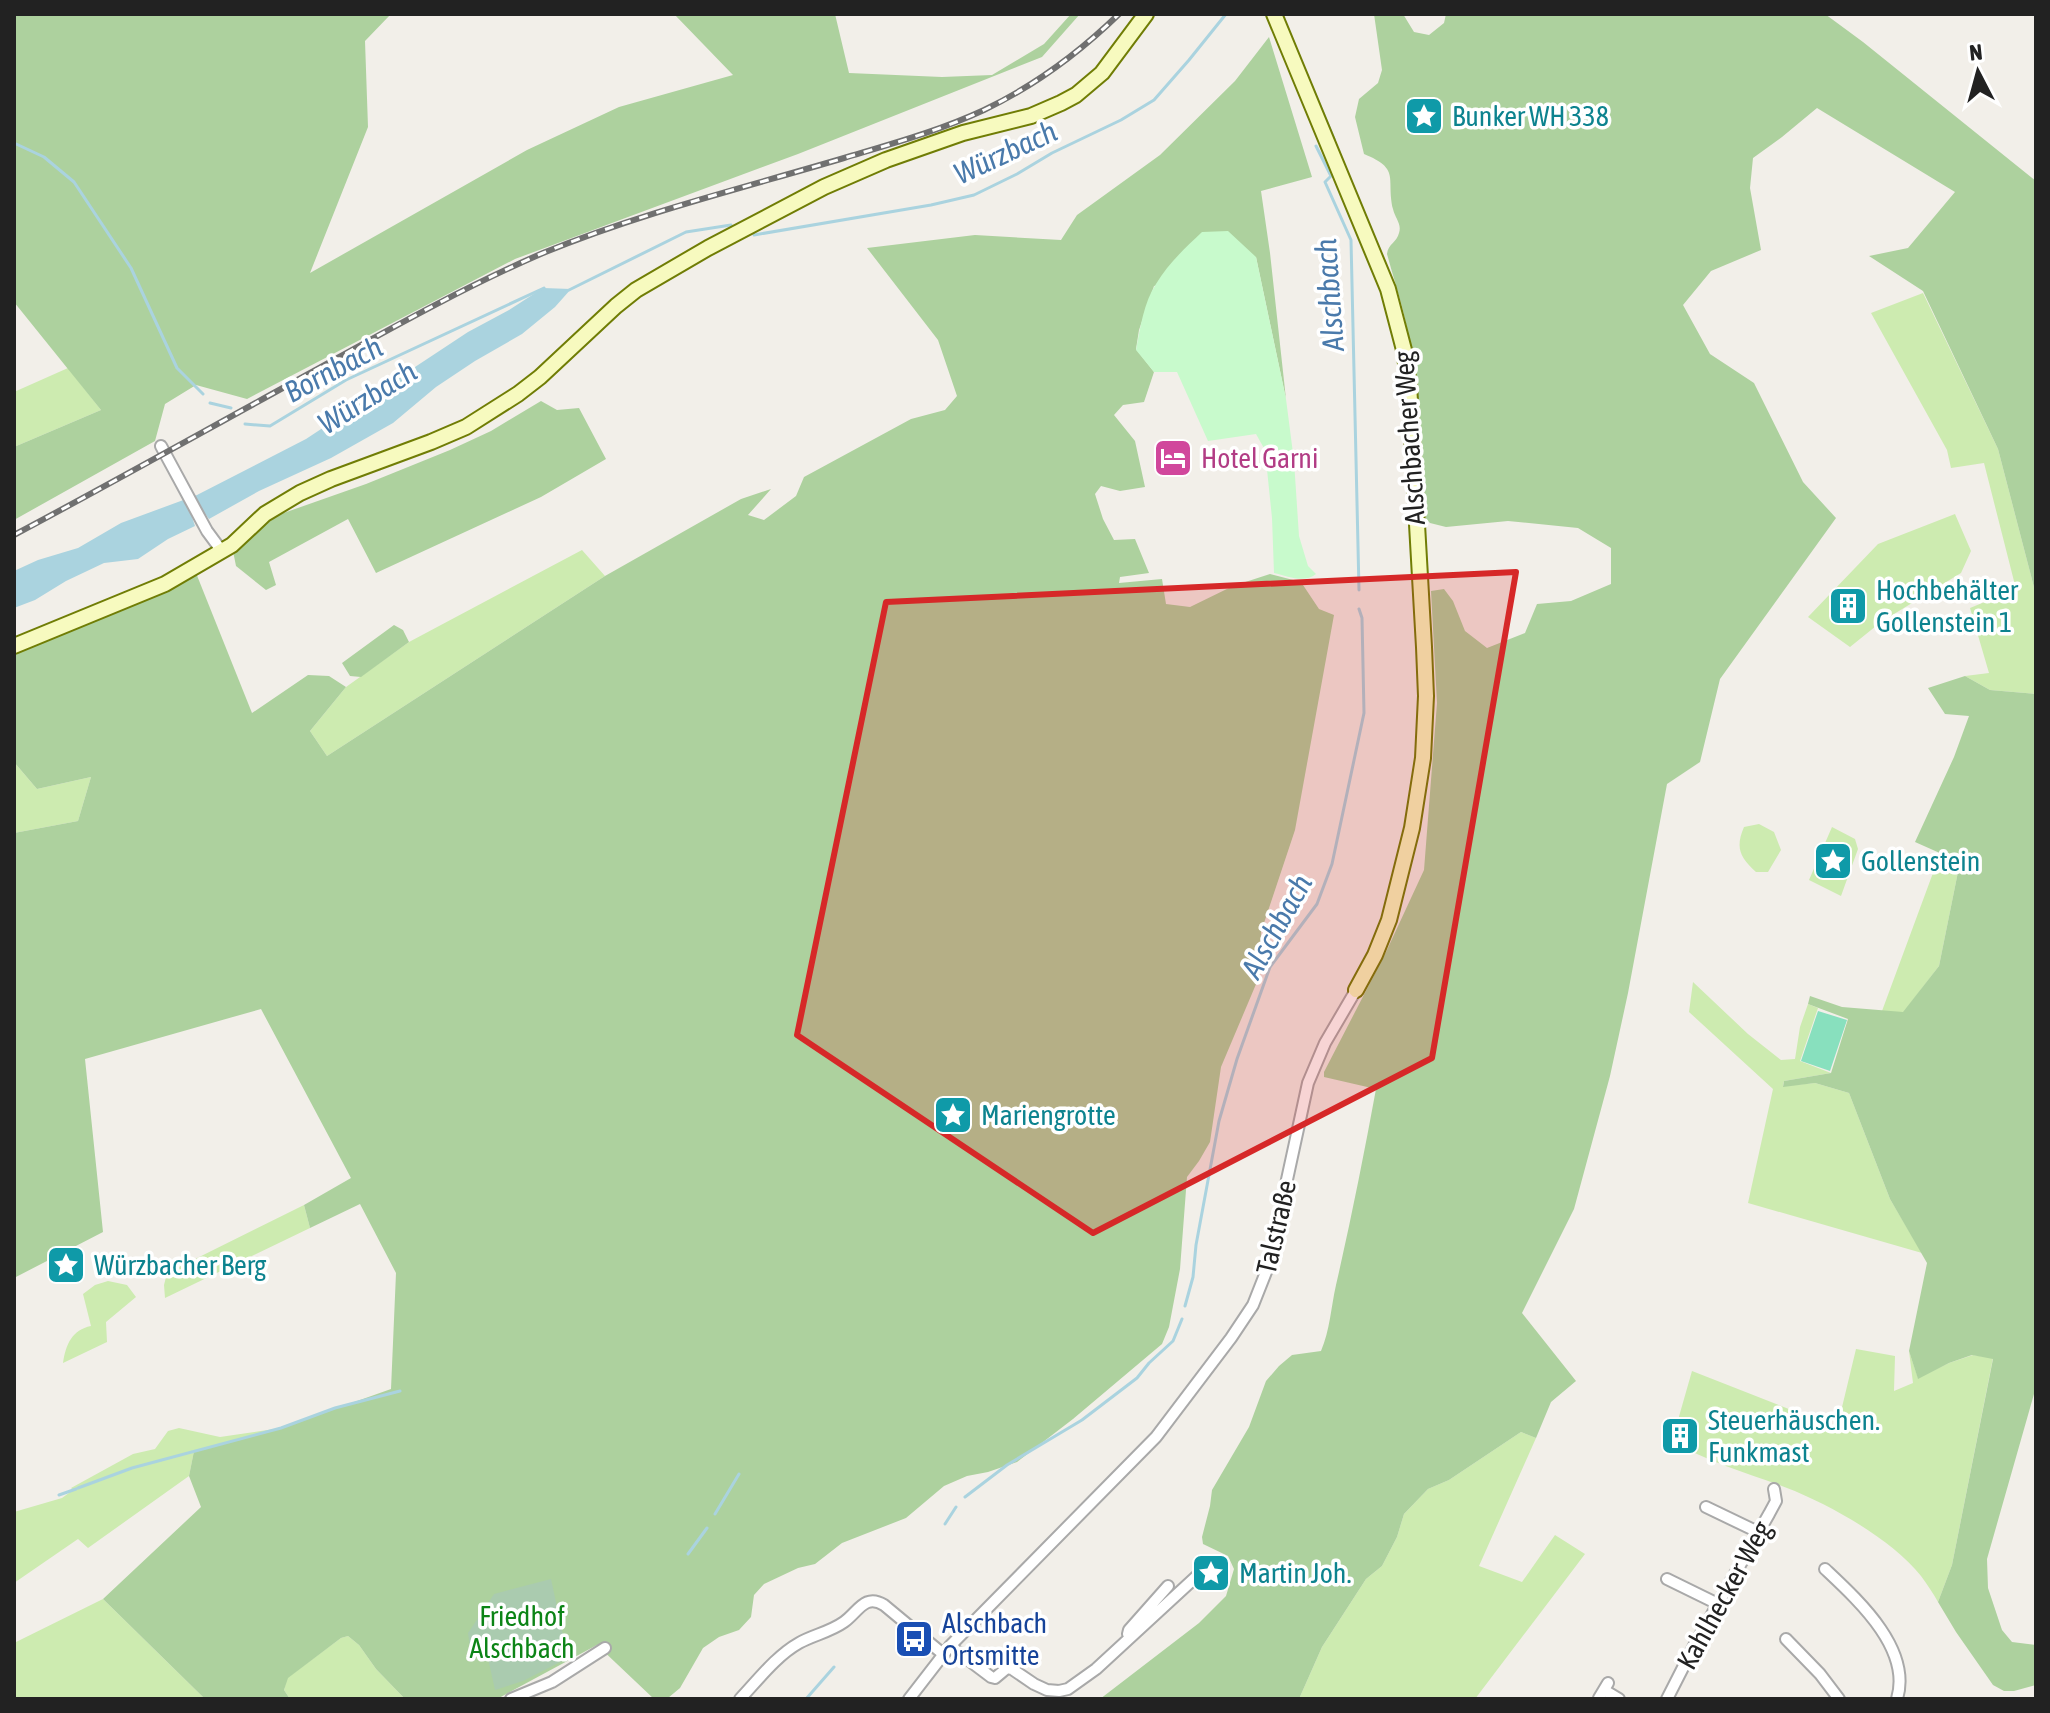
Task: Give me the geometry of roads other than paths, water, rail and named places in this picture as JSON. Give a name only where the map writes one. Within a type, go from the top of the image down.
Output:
[{"type":"main road","points":[[14,646],[165,584],[232,545],[265,514],[300,493],[466,427],[540,377],[636,290],[824,187],[886,160],[963,133],[1031,116],[1068,99],[1102,73],[1146,14]]},
{"type":"main road","name":"Alschbacher Weg","points":[[1274,14],[1377,259],[1397,320],[1409,384],[1424,647]]},
{"type":"main road","name":"Talstraße","points":[[1356,990],[1386,927],[1412,828],[1423,758],[1426,696],[1424,647]]},
{"type":"street","points":[[161,446],[207,531],[221,550]]},
{"type":"street","name":"Talstraße","points":[[909,1699],[947,1650],[1156,1437],[1253,1305],[1268,1267],[1308,1083],[1325,1043],[1356,990]]},
{"type":"street","name":"Kahlhecker Weg","points":[[1667,1699],[1776,1501],[1774,1489]]},
{"type":"street","points":[[1706,1507],[1758,1532]]},
{"type":"street","points":[[740,1699],[786,1652],[807,1639],[835,1628],[868,1601],[875,1600],[991,1677],[995,1678],[1007,1668],[1047,1690],[1068,1689],[1080,1682],[1210,1564]]},
{"type":"street","points":[[1825,1569],[1892,1645],[1901,1675],[1897,1699]]},
{"type":"street","points":[[1668,1579],[1718,1604]]},
{"type":"street","points":[[1126,1641],[1129,1630],[1168,1586]]},
{"type":"street","points":[[1786,1639],[1839,1699]]},
{"type":"street","points":[[511,1699],[552,1682],[605,1648]]},
{"type":"street","points":[[1603,1690],[1619,1699]]},
{"type":"water","points":[[543,288],[571,289],[555,307],[522,334],[436,387],[393,423],[209,519],[198,504],[189,508],[195,526],[138,559],[104,563],[14,608],[14,571],[78,548],[121,523],[197,495],[306,439],[468,332]]},
{"type":"waterway","name":"Würzbach","points":[[754,235],[974,195],[1154,100],[1226,14]]},
{"type":"waterway","name":"Alschbach","points":[[1312,87],[1334,139]]},
{"type":"waterway","name":"Bornbach","points":[[14,143],[44,157],[74,182],[131,268],[177,368],[203,394]]},
{"type":"waterway","name":"Alschbach","points":[[1316,146],[1331,176],[1325,182],[1351,240],[1359,590]]},
{"type":"waterway","name":"Würzbach","points":[[569,290],[686,232],[731,225]]},
{"type":"waterway","name":"Bornbach","points":[[245,424],[270,426],[346,380],[544,288]]},
{"type":"waterway","name":"Bornbach","points":[[210,403],[231,408]]},
{"type":"waterway","name":"Alschbach","points":[[1185,1306],[1193,1277],[1219,1121],[1237,1059],[1270,967],[1317,904],[1332,864],[1364,713],[1362,618],[1359,609]]},
{"type":"waterway","name":"Alschbach","points":[[965,1497],[1007,1465],[1082,1420],[1137,1378],[1173,1341],[1182,1319]]},
{"type":"waterway","points":[[78,1488],[132,1468],[281,1428],[335,1408],[400,1391]]},
{"type":"waterway","points":[[715,1514],[739,1474]]},
{"type":"waterway","points":[[59,1495],[76,1489]]},
{"type":"waterway","name":"Alschbach","points":[[945,1524],[956,1507]]},
{"type":"waterway","points":[[688,1554],[707,1528]]},
{"type":"waterway","name":"Alschbach","points":[[806,1699],[834,1667]]},
{"type":"railway","points":[[14,535],[398,325],[514,266],[617,226],[967,118],[1003,101],[1038,79],[1072,55],[1119,14]]},
{"type":"place","name":"Bunker WH 338","points":[[1424,116]]},
{"type":"place","name":"Hotel Garni","points":[[1173,458]]},
{"type":"place","name":"Hochbehälter Gollenstein 1","points":[[1848,606]]},
{"type":"place","name":"Gollenstein","points":[[1833,861]]},
{"type":"place","name":"Mariengrotte","points":[[953,1115]]},
{"type":"place","name":"Würzbacher Berg","points":[[66,1265]]},
{"type":"place","name":"Steuerhäuschen. Funkmast","points":[[1680,1436]]},
{"type":"place","name":"Martin Joh.","points":[[1211,1573]]},
{"type":"place","name":"Alschbach Ortsmitte","points":[[914,1639]]},
{"type":"park label","name":"Friedhof Alschbach","points":[[522,1632]]}]
